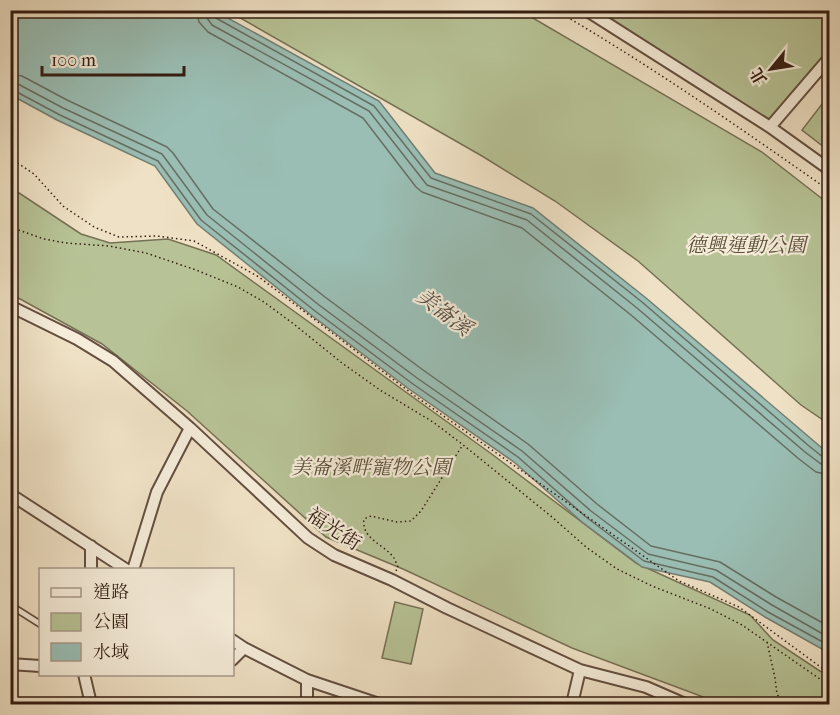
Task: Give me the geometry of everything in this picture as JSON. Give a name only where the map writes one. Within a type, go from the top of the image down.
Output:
[{"type":"street","points":[[586,10],[770,128],[830,170]]},
{"type":"street","points":[[770,128],[830,57]]},
{"type":"street","name":"福光街","points":[[10,306],[77,339],[113,362],[190,428],[308,538],[334,555],[392,580],[580,670],[646,687],[685,705]]},
{"type":"street","points":[[134,568],[157,492],[190,428]]},
{"type":"street","points":[[10,494],[124,568]]},
{"type":"street","points":[[91,546],[91,568]]},
{"type":"street","points":[[234,641],[307,680],[379,705]]},
{"type":"street","points":[[234,658],[244,648]]},
{"type":"street","points":[[10,664],[39,666]]},
{"type":"street","points":[[572,705],[580,670]]},
{"type":"street","points":[[84,676],[91,705]]},
{"type":"street","points":[[307,680],[308,705]]},
{"type":"lane","points":[[10,605],[39,623]]},
{"type":"path","points":[[555,10],[714,110],[830,191]]},
{"type":"path","points":[[10,158],[34,174],[63,206],[94,227],[119,237],[157,236],[194,242],[259,277],[415,396],[679,581],[739,607],[830,674]]},
{"type":"path","points":[[10,227],[55,241],[109,246],[146,253],[238,287],[296,325],[342,363],[380,390],[433,422],[586,547],[617,569],[742,624],[830,686]]},
{"type":"path","points":[[10,232],[16,229]]},
{"type":"path","points":[[392,580],[398,567],[394,558],[369,536],[363,526],[364,519],[371,516],[397,522],[411,521],[422,511],[462,444]]},
{"type":"path","points":[[766,641],[776,678],[777,694],[784,705]]},
{"type":"green space","name":"德興運動公園","points":[[228,11],[521,11],[762,152],[829,204],[829,424],[801,405],[638,261],[555,201],[482,156]]},
{"type":"green space","points":[[598,11],[829,11],[829,53],[770,127]]},
{"type":"green space","points":[[829,95],[829,151],[802,130]]},
{"type":"green space","name":"美崙溪畔寵物公園","points":[[10,187],[81,234],[110,243],[168,239],[216,255],[493,455],[636,563],[750,615],[773,640],[829,677],[829,704],[722,704],[572,648],[403,569],[326,537],[187,411],[102,344],[11,294]]},
{"type":"green space","points":[[395,602],[423,609],[411,664],[382,658]]},
{"type":"water","name":"美崙溪","points":[[10,11],[215,11],[379,101],[435,173],[533,208],[646,298],[829,454],[829,653],[765,617],[710,582],[642,567],[582,522],[514,462],[409,389],[197,224],[155,166],[57,120],[11,95]]}]
